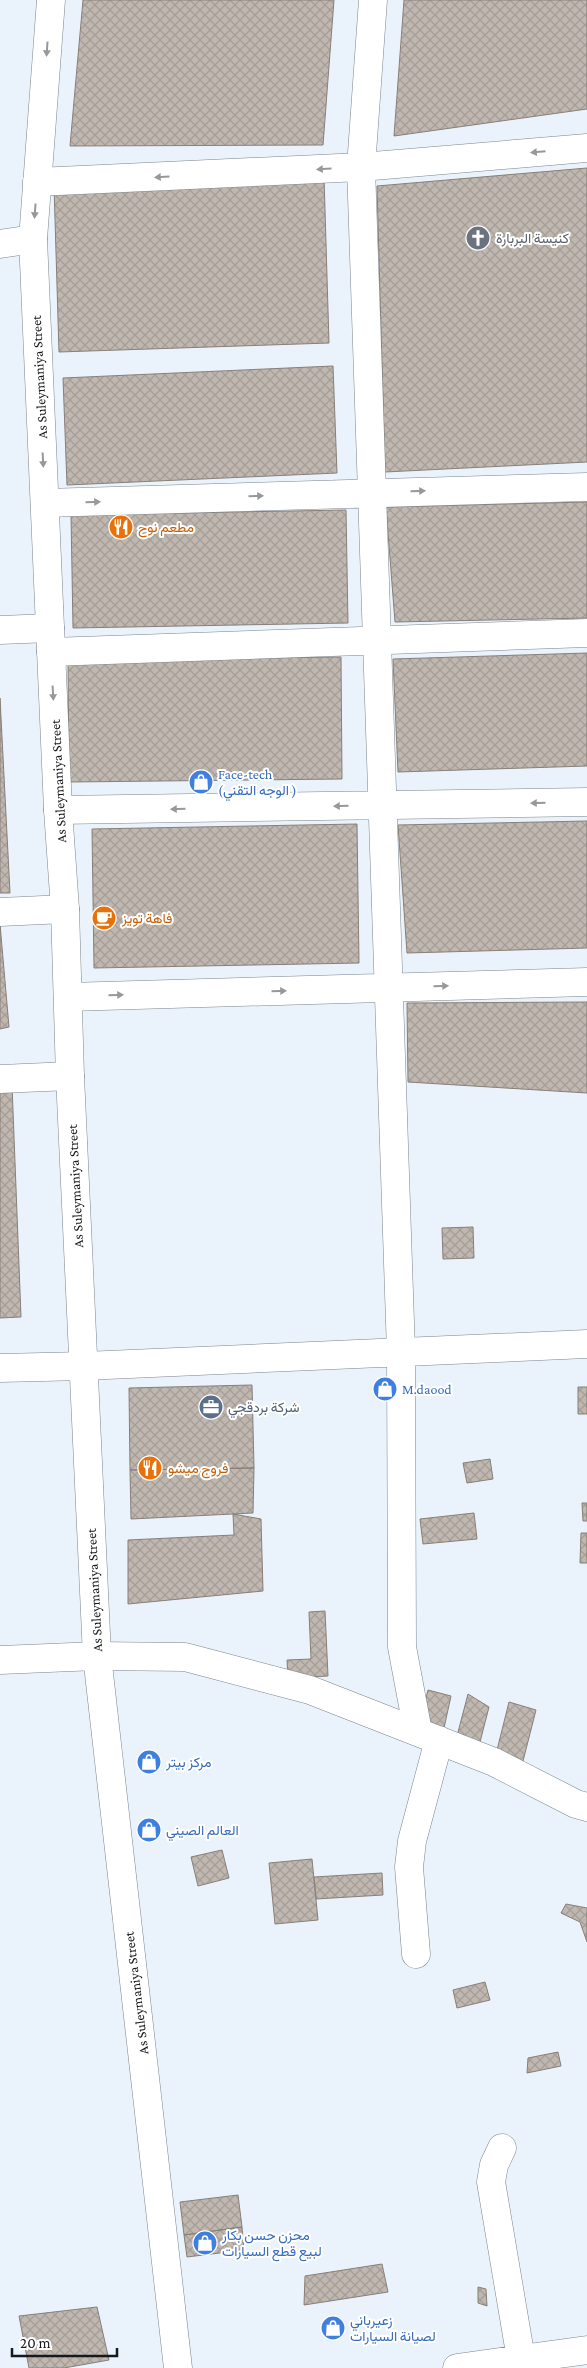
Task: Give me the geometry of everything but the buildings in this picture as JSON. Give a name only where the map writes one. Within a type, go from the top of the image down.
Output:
[{"type":"street","name":"As Suleymaniya Street","points":[[51,0],[33,239],[58,810],[65,909],[70,1076],[97,1656],[178,2368]]},
{"type":"street","points":[[373,0],[361,167],[401,1352],[402,1647],[429,1736],[409,1867],[416,1954]]},
{"type":"street","points":[[37,182],[361,167],[587,148]]},
{"type":"street","points":[[0,244],[33,239]]},
{"type":"street","points":[[45,503],[587,487]]},
{"type":"street","points":[[0,630],[51,640],[377,639],[587,633]]},
{"type":"street","points":[[58,810],[587,802]]},
{"type":"street","points":[[0,912],[65,909]]},
{"type":"street","points":[[68,997],[587,982]]},
{"type":"street","points":[[0,1079],[70,1076]]},
{"type":"street","points":[[0,1368],[587,1344]]},
{"type":"street","points":[[0,1660],[97,1656],[185,1658],[310,1690],[494,1762],[576,1804],[587,1807]]},
{"type":"street","points":[[502,2148],[494,2165],[491,2182],[521,2359]]},
{"type":"street","points":[[457,2368],[587,2350]]},
{"type":"place","name":"كنيسة البربارة","points":[[478,238]]},
{"type":"place","name":"مطعم نوح","points":[[121,527]]},
{"type":"place","name":"Face-tech (الوجه التقني )","points":[[201,782]]},
{"type":"place","name":"فاهة تويز","points":[[104,918]]},
{"type":"place","name":"M.daood","points":[[385,1389]]},
{"type":"place","name":"شركة بردقجي","points":[[211,1407]]},
{"type":"place","name":"فروج ميشو","points":[[150,1468]]},
{"type":"place","name":"مركز بيتر","points":[[149,1762]]},
{"type":"place","name":"العالم الصيني","points":[[149,1830]]},
{"type":"place","name":"محزن حسن بكار لبيع قطع السيارات","points":[[205,2243]]},
{"type":"place","name":"زعيرباني لصيانة السيارات","points":[[333,2328]]}]
